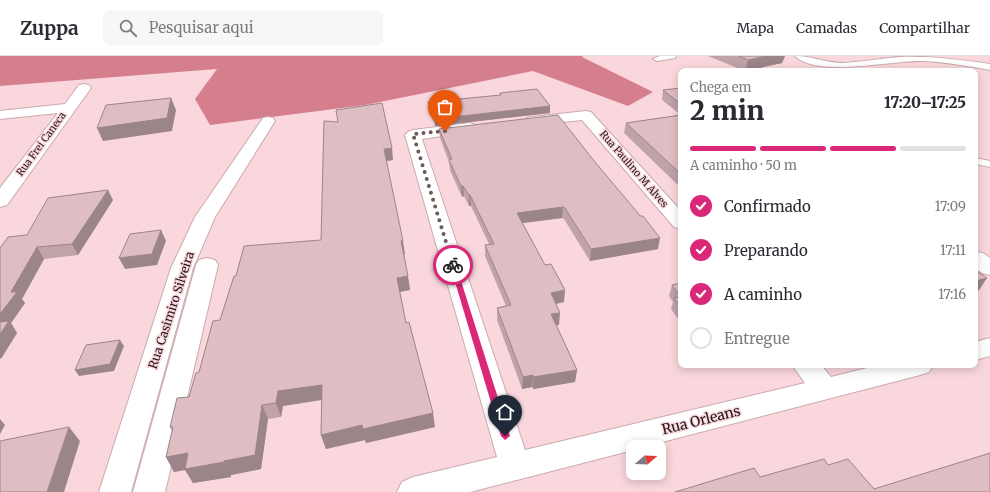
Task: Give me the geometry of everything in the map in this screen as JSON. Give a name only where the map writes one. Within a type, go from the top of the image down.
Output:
[{"type":"street","name":"Rua Frei Caneca","points":[[0,201],[67,108],[84,88]]},
{"type":"street","points":[[0,115],[67,108]]},
{"type":"street","name":"Rua Paulino M Alves","points":[[515,123],[586,115],[678,220]]},
{"type":"street","name":"Rua Casimiro Silveira","points":[[115,492],[182,268],[205,217],[268,121]]},
{"type":"street","points":[[484,127],[413,134],[515,466]]},
{"type":"street","points":[[978,260],[990,268]]},
{"type":"street","points":[[149,492],[208,265]]},
{"type":"street","points":[[978,350],[990,348]]},
{"type":"street","points":[[808,368],[826,389]]},
{"type":"street","name":"Rua Orleans","points":[[413,492],[908,368]]},
{"type":"lane","points":[[657,59],[672,56]]},
{"type":"lane","points":[[799,56],[818,63],[836,65],[902,58],[936,59],[990,67]]},
{"type":"lane","points":[[978,162],[990,164]]},
{"type":"shaded area","points":[[0,56],[583,56],[582,57],[653,92],[628,106],[533,71],[365,105],[210,125],[195,99],[217,69],[0,86]]},
{"type":"building","points":[[739,56],[766,56],[748,60]]},
{"type":"building","points":[[678,88],[678,102],[663,90]]},
{"type":"building","points":[[537,89],[550,106],[435,119],[428,102],[501,95],[500,93]]},
{"type":"building","points":[[171,98],[167,118],[97,128],[106,105]]},
{"type":"building","points":[[382,103],[392,148],[384,149],[403,241],[401,241],[408,276],[397,278],[406,323],[409,322],[433,413],[363,429],[362,425],[321,435],[322,385],[278,391],[276,403],[262,405],[255,455],[185,469],[188,453],[166,457],[173,427],[170,427],[177,398],[189,397],[196,373],[199,372],[213,321],[220,320],[234,276],[236,276],[244,246],[321,240],[324,121],[338,122],[336,110]]},
{"type":"building","points":[[558,115],[595,162],[640,216],[643,216],[660,238],[591,249],[563,207],[517,213],[545,265],[551,264],[565,290],[551,293],[560,313],[551,314],[577,370],[533,377],[533,375],[523,377],[497,308],[511,305],[485,245],[494,244],[470,195],[463,186],[461,186],[449,160],[452,159],[439,129]]},
{"type":"building","points":[[678,115],[678,171],[626,123]]},
{"type":"building","points":[[108,190],[72,244],[37,247],[11,292],[17,292],[0,314],[0,248],[8,237],[27,235],[48,198]]},
{"type":"building","points":[[161,230],[152,254],[119,258],[130,234]]},
{"type":"building","points":[[978,272],[987,278],[978,280]]},
{"type":"building","points":[[678,284],[678,293],[672,285]]},
{"type":"building","points":[[678,297],[678,303],[674,298]]},
{"type":"building","points":[[9,321],[0,334],[0,322]]},
{"type":"building","points":[[120,340],[110,364],[75,370],[86,345]]},
{"type":"building","points":[[69,427],[47,492],[0,492],[0,441]]},
{"type":"building","points":[[990,453],[990,492],[675,492],[754,468],[760,477],[824,459],[828,465],[848,459],[874,489]]},
{"type":"way so far","points":[[445,131],[413,134],[453,265]]},
{"type":"route","points":[[453,265],[505,436]]}]
